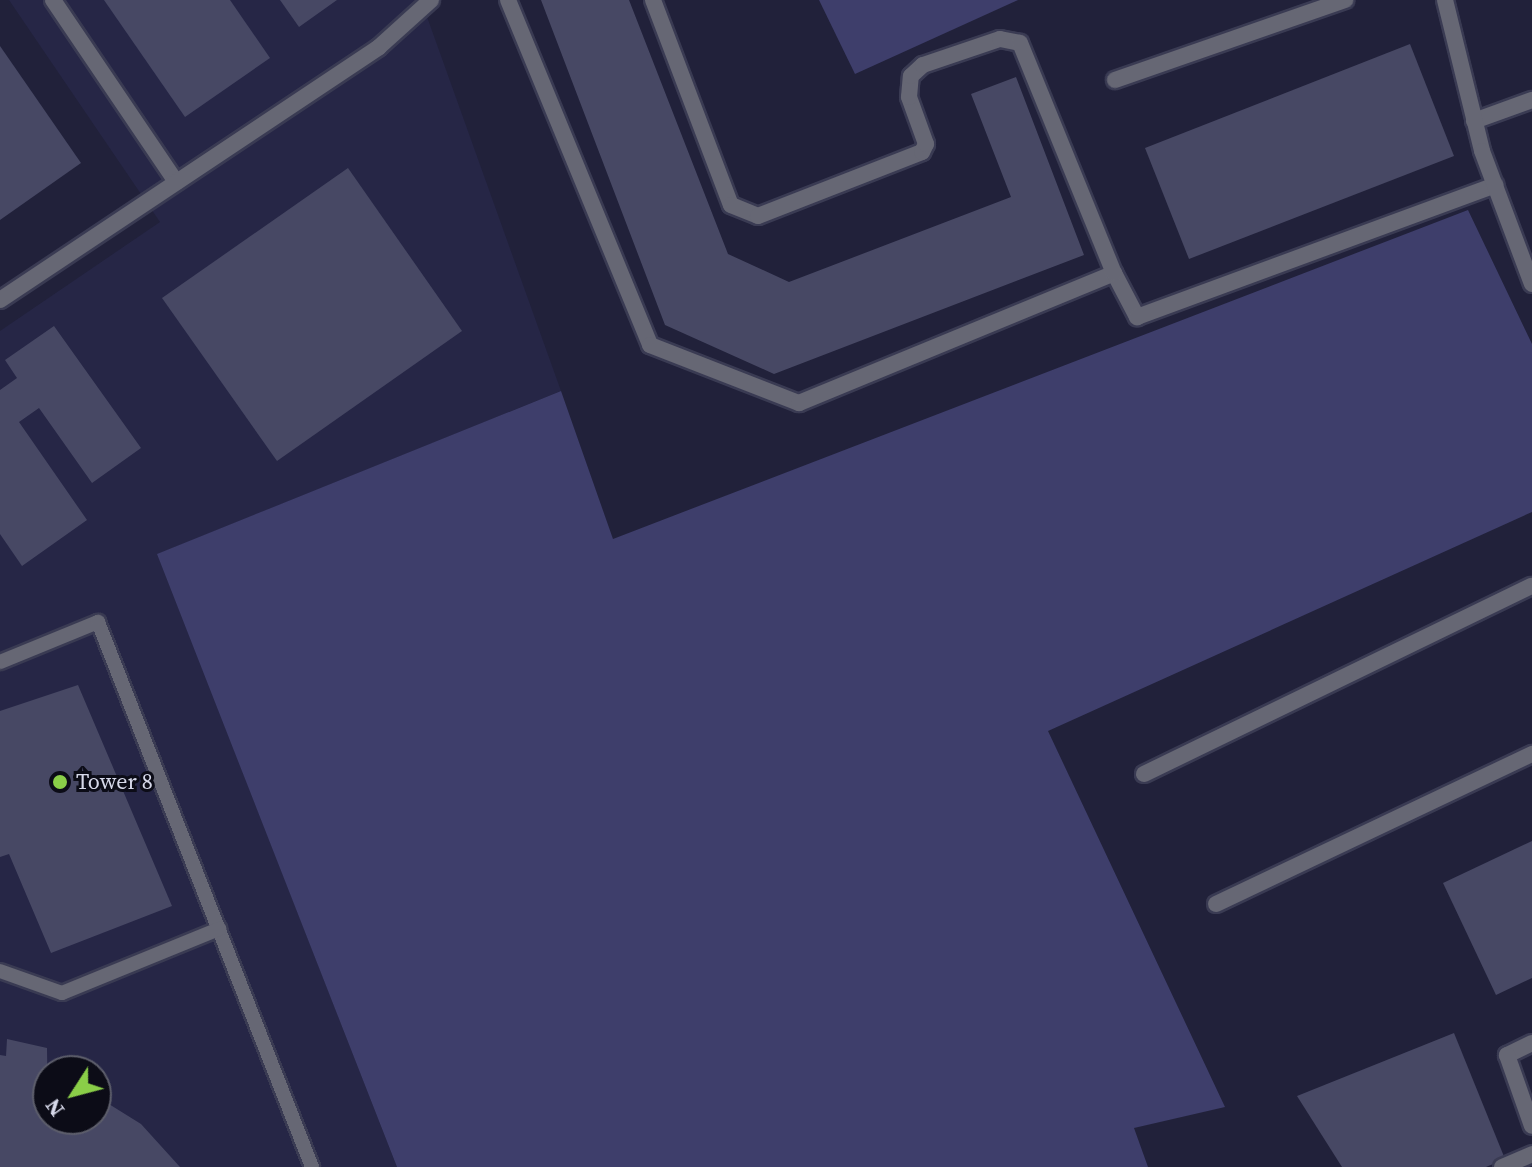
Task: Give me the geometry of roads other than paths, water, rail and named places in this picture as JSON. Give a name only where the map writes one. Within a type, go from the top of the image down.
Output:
[{"type":"street","points":[[53,0],[176,182]]},
{"type":"street","points":[[0,300],[379,47],[431,0]]},
{"type":"street","points":[[508,0],[650,345],[799,403],[1114,273]]},
{"type":"street","points":[[653,0],[731,205],[758,216],[922,152],[926,144],[909,97],[911,76],[923,65],[1000,39],[1020,43],[1114,273],[1137,317],[1495,185]]},
{"type":"street","points":[[1115,80],[1345,0]]},
{"type":"street","points":[[1445,0],[1474,121],[1532,284]]},
{"type":"street","points":[[1474,121],[1532,100]]},
{"type":"street","points":[[1144,774],[1532,586]]},
{"type":"street","points":[[1216,904],[1532,754]]},
{"type":"street","points":[[1532,1043],[1507,1055],[1532,1126]]},
{"type":"street","points":[[1502,1167],[1532,1154]]},
{"type":"lane","points":[[0,662],[98,622],[312,1167]]},
{"type":"lane","points":[[0,971],[62,993],[219,929]]},
{"type":"place","name":"Tower 8","points":[[60,782]]}]
